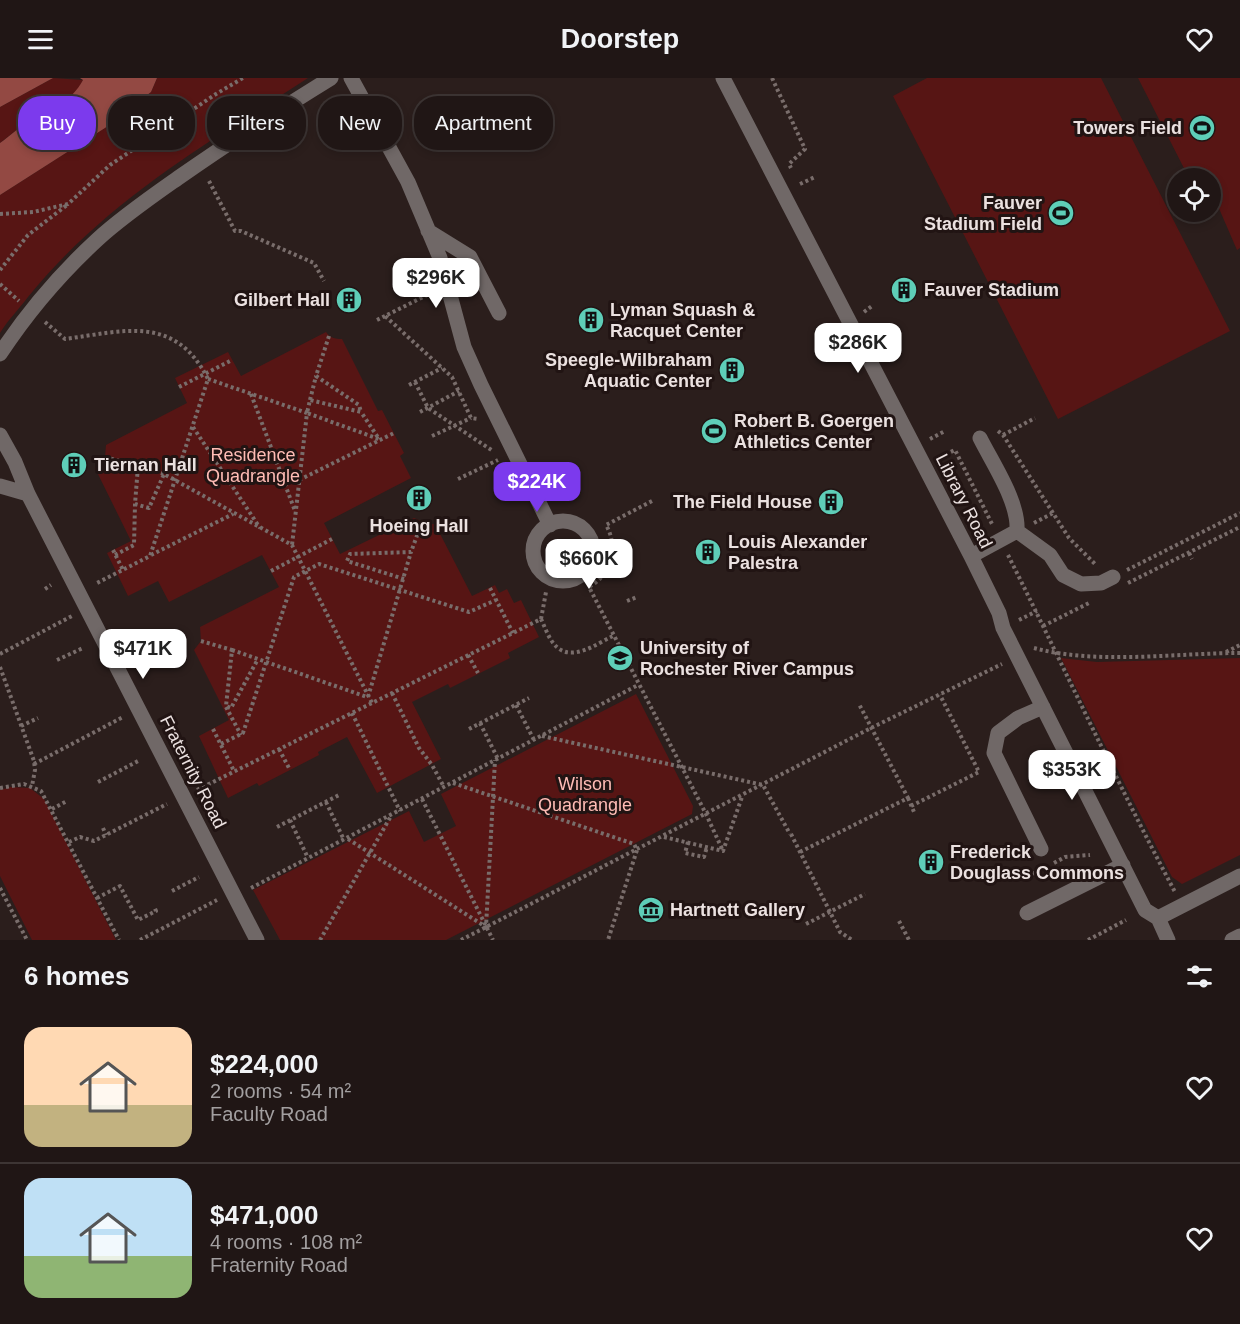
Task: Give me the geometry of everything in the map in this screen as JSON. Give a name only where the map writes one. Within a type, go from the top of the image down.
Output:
[{"type":"street","points":[[0,354],[51,288],[98,239],[147,200],[198,164],[331,78]]},
{"type":"street","points":[[351,78],[408,182],[440,258],[464,347],[550,525]]},
{"type":"street","name":"Library Road","points":[[723,78],[971,556],[999,613],[1013,659],[1043,707],[1145,910],[1158,918],[1168,940]]},
{"type":"street","points":[[429,231],[470,257],[499,313]]},
{"type":"street","name":"Fraternity Road","points":[[0,435],[15,462],[28,494],[257,940]]},
{"type":"street","points":[[982,442],[1012,503],[1018,521],[1017,531]]},
{"type":"street","points":[[0,486],[28,494]]},
{"type":"street","points":[[971,556],[1017,531]]},
{"type":"street","points":[[1017,531],[1050,555],[1063,575],[1081,584],[1120,580]]},
{"type":"street","points":[[1041,849],[994,753],[998,733],[1018,718],[1043,707]]},
{"type":"street","points":[[1027,914],[1123,865]]},
{"type":"street","points":[[1158,918],[1240,876]]},
{"type":"street","points":[[1232,940],[1240,936]]},
{"type":"path","points":[[0,270],[28,236],[68,204],[110,165],[243,78]]},
{"type":"path","points":[[772,78],[805,148],[789,164],[805,195]]},
{"type":"path","points":[[800,184],[815,177]]},
{"type":"path","points":[[209,181],[235,231],[240,231],[314,263],[324,281]]},
{"type":"path","points":[[0,214],[33,212],[68,204]]},
{"type":"path","points":[[0,284],[22,303]]},
{"type":"path","points":[[377,320],[437,290]]},
{"type":"path","points":[[859,301],[870,322]]},
{"type":"path","points":[[864,312],[872,306]]},
{"type":"path","points":[[385,316],[452,377],[471,418]]},
{"type":"path","points":[[42,319],[65,339],[128,331],[148,331],[186,347],[200,363],[206,376],[150,556]]},
{"type":"path","points":[[329,336],[307,413],[292,545],[372,704]]},
{"type":"path","points":[[179,387],[206,376],[232,360]]},
{"type":"path","points":[[409,385],[442,368]]},
{"type":"path","points":[[206,376],[379,439]]},
{"type":"path","points":[[316,376],[359,405],[379,439]]},
{"type":"path","points":[[415,382],[428,408],[504,458],[458,479]]},
{"type":"path","points":[[420,412],[469,386]]},
{"type":"path","points":[[251,393],[296,511]]},
{"type":"path","points":[[310,400],[361,411]]},
{"type":"path","points":[[432,436],[471,418],[485,420]]},
{"type":"path","points":[[982,442],[1004,435],[1035,418]]},
{"type":"path","points":[[192,426],[260,528]]},
{"type":"path","points":[[945,431],[930,439],[940,458],[955,450],[997,533]]},
{"type":"path","points":[[299,480],[394,433]]},
{"type":"path","points":[[1004,435],[1076,545],[1089,560],[1120,580]]},
{"type":"path","points":[[105,457],[164,474],[292,545]]},
{"type":"path","points":[[123,570],[114,552],[134,545],[138,466]]},
{"type":"path","points":[[135,504],[149,508],[164,474]]},
{"type":"path","points":[[652,501],[606,525],[612,535],[613,548],[610,565],[600,581],[589,587],[723,851]]},
{"type":"path","points":[[1037,521],[1053,513]]},
{"type":"path","points":[[1120,580],[1240,513]]},
{"type":"path","points":[[95,584],[233,514]]},
{"type":"path","points":[[368,697],[422,522]]},
{"type":"path","points":[[1120,580],[1189,553],[1240,527]]},
{"type":"path","points":[[271,571],[332,540]]},
{"type":"path","points":[[1005,548],[1134,817],[1176,895]]},
{"type":"path","points":[[404,579],[347,561],[350,554],[411,552]]},
{"type":"path","points":[[1189,553],[1192,559]]},
{"type":"path","points":[[221,744],[243,733],[294,577],[305,571],[319,564],[469,612],[496,600]]},
{"type":"path","points":[[45,589],[51,585]]},
{"type":"path","points":[[490,588],[513,633]]},
{"type":"path","points":[[546,592],[541,619],[553,644],[563,652],[575,653],[586,650],[613,636]]},
{"type":"path","points":[[627,601],[637,597]]},
{"type":"path","points":[[1043,626],[1095,600]]},
{"type":"path","points":[[1019,620],[1037,611]]},
{"type":"path","points":[[0,654],[78,613]]},
{"type":"path","points":[[193,792],[541,619]]},
{"type":"path","points":[[128,647],[145,638]]},
{"type":"path","points":[[201,641],[368,697]]},
{"type":"path","points":[[1223,654],[1240,645]]},
{"type":"path","points":[[57,660],[83,648]]},
{"type":"path","points":[[1034,648],[1058,655],[1240,653]]},
{"type":"path","points":[[232,650],[226,706],[240,735]]},
{"type":"path","points":[[468,655],[478,674]]},
{"type":"path","points":[[226,706],[231,708],[258,659]]},
{"type":"path","points":[[461,940],[871,728],[1013,659]]},
{"type":"path","points":[[0,667],[34,764],[32,786]]},
{"type":"path","points":[[250,886],[346,839],[638,685]]},
{"type":"path","points":[[392,693],[419,748],[444,787]]},
{"type":"path","points":[[911,806],[979,772],[940,695]]},
{"type":"path","points":[[469,729],[497,711],[530,698]]},
{"type":"path","points":[[859,704],[914,812]]},
{"type":"path","points":[[516,705],[534,740]]},
{"type":"path","points":[[34,764],[129,713]]},
{"type":"path","points":[[352,713],[400,811]]},
{"type":"path","points":[[21,726],[38,718]]},
{"type":"path","points":[[480,723],[497,760],[486,927]]},
{"type":"path","points":[[213,729],[234,771]]},
{"type":"path","points":[[74,735],[76,741]]},
{"type":"path","points":[[541,736],[682,769],[764,785]]},
{"type":"path","points":[[279,749],[290,770]]},
{"type":"path","points":[[98,782],[140,760]]},
{"type":"path","points":[[452,783],[634,844],[637,850],[608,940]]},
{"type":"path","points":[[0,788],[9,785],[32,786],[41,791],[119,940]]},
{"type":"path","points":[[764,785],[840,932],[852,940]]},
{"type":"path","points":[[277,826],[341,794]]},
{"type":"path","points":[[723,851],[742,796]]},
{"type":"path","points":[[800,852],[908,798]]},
{"type":"path","points":[[422,799],[493,940]]},
{"type":"path","points":[[52,809],[67,801]]},
{"type":"path","points":[[69,842],[80,837],[94,841],[173,801]]},
{"type":"path","points":[[326,802],[346,839],[486,927]]},
{"type":"path","points":[[320,940],[392,815]]},
{"type":"path","points":[[290,820],[308,858]]},
{"type":"path","points":[[103,828],[106,835]]},
{"type":"path","points":[[663,837],[723,851]]},
{"type":"path","points":[[688,842],[685,853],[704,856],[707,847]]},
{"type":"path","points":[[172,891],[199,877]]},
{"type":"path","points":[[97,898],[122,884],[138,920],[156,911],[154,906]]},
{"type":"path","points":[[0,888],[27,940]]},
{"type":"path","points":[[806,924],[866,894]]},
{"type":"path","points":[[140,940],[223,897]]},
{"type":"path","points":[[1088,940],[1126,920]]},
{"type":"path","points":[[899,921],[909,940]]},
{"type":"green space","points":[[53,78],[83,80],[77,92],[71,96],[20,96]]},
{"type":"green space","points":[[157,78],[308,78],[280,96],[207,96],[207,143],[159,176],[90,232],[58,263],[0,333],[0,195],[71,150],[96,150],[96,134],[108,126],[108,150],[195,150],[195,96],[146,96],[151,92]]},
{"type":"green space","name":"Fauver Stadium Field","points":[[927,78],[1101,78],[1167,207],[1167,222],[1174,222],[1230,331],[1058,419],[893,96]]},
{"type":"green space","name":"Towers Field","points":[[1138,78],[1240,78],[1240,248],[1237,250],[1221,213],[1221,168],[1184,168]]},
{"type":"green space","points":[[18,97],[18,129],[0,143],[0,107]]},
{"type":"green space","name":"Residence Quadrangle","points":[[326,332],[333,338],[342,339],[378,411],[382,410],[404,453],[400,456],[411,478],[324,523],[340,554],[414,518],[428,524],[435,524],[472,596],[495,585],[499,593],[507,589],[514,603],[521,600],[539,637],[508,653],[510,658],[450,688],[448,684],[412,702],[441,759],[377,793],[347,737],[318,752],[319,755],[259,786],[257,783],[228,798],[199,736],[229,720],[194,650],[201,641],[200,627],[279,587],[262,555],[169,602],[158,581],[128,596],[107,553],[131,541],[95,468],[105,457],[106,445],[187,403],[175,378],[228,352],[241,376]]},
{"type":"green space","points":[[1061,658],[1097,662],[1240,658],[1240,855],[1182,884],[1172,877]]},
{"type":"green space","name":"Wilson Quadrangle","points":[[636,694],[693,806],[692,814],[446,940],[280,940],[253,890],[409,811],[424,842],[456,826],[441,794]]},
{"type":"green space","points":[[11,787],[30,788],[44,799],[116,940],[32,940],[0,876],[0,790]]},
{"type":"shaded area","points":[[0,78],[53,78],[18,96],[0,107]]},
{"type":"shaded area","points":[[80,78],[157,78],[151,92],[146,96],[108,96],[108,126],[96,134],[96,96],[70,96],[83,80]]},
{"type":"shaded area","points":[[18,128],[18,150],[71,150],[0,195],[0,143]]},
{"type":"place","name":"Towers Field","points":[[1202,128]]},
{"type":"place","name":"Fauver Stadium Field","points":[[1061,213]]},
{"type":"place","name":"Fauver Stadium","points":[[904,290]]},
{"type":"place","name":"Gilbert Hall","points":[[349,300]]},
{"type":"place","name":"Lyman Squash & Racquet Center","points":[[591,320]]},
{"type":"place","name":"Speegle-Wilbraham Aquatic Center","points":[[732,370]]},
{"type":"place","name":"Robert B. Goergen Athletics Center","points":[[714,431]]},
{"type":"place","name":"Tiernan Hall","points":[[74,465]]},
{"type":"place","name":"Hoeing Hall","points":[[419,498]]},
{"type":"place","name":"The Field House","points":[[831,502]]},
{"type":"place","name":"Louis Alexander Palestra","points":[[708,552]]},
{"type":"place","name":"University of Rochester River Campus","points":[[620,658]]},
{"type":"place","name":"Frederick Douglass Commons","points":[[931,862]]},
{"type":"place","name":"Hartnett Gallery","points":[[651,910]]}]
